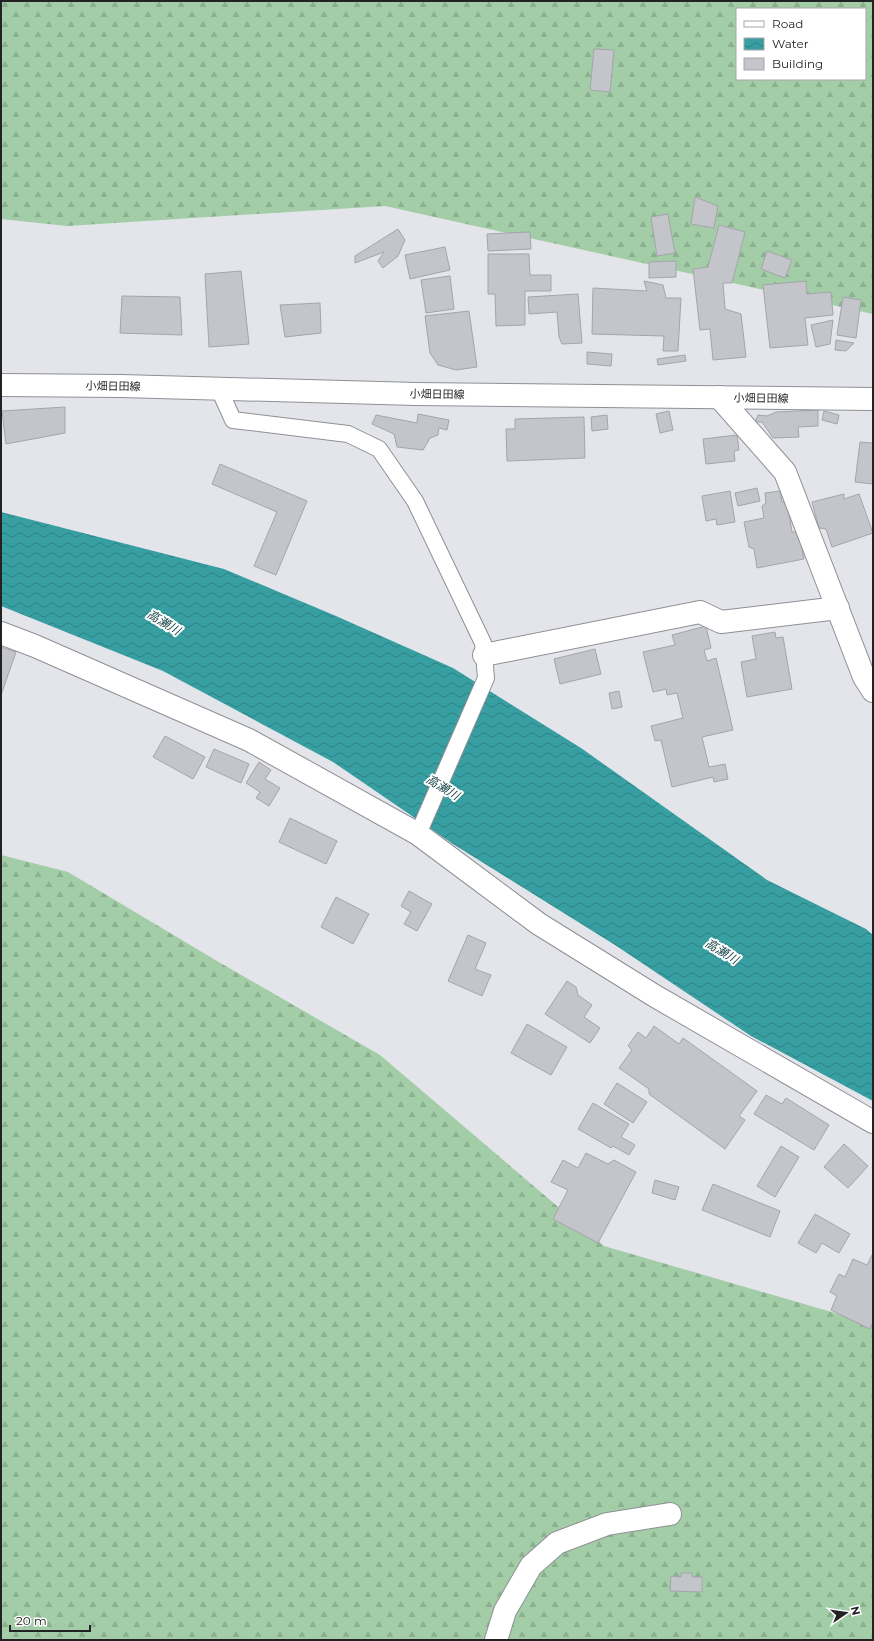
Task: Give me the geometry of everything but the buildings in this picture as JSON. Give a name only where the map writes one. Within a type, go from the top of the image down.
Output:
[{"type":"street","name":"小畑日田線","points":[[1,385],[121,386],[416,394],[873,399]]},
{"type":"street","points":[[718,397],[785,472],[864,677],[873,691]]},
{"type":"street","points":[[484,655],[700,612],[721,622],[838,608]]},
{"type":"street","points":[[1,633],[35,646],[249,740],[418,834],[539,924],[655,996],[873,1122]]},
{"type":"street","points":[[496,1640],[505,1611],[531,1566],[557,1543],[607,1524],[670,1514]]},
{"type":"lane","points":[[219,389],[233,420],[348,434],[379,449],[415,501],[484,643],[486,678],[418,834]]},
{"type":"green space","points":[[1,1],[873,1],[873,314],[385,206],[67,226],[1,219]]},
{"type":"green space","points":[[1,855],[68,872],[217,961],[380,1055],[604,1246],[873,1324],[873,1640],[1,1640]]},
{"type":"water","name":"高瀬川","points":[[1,512],[224,569],[336,616],[453,668],[581,748],[767,880],[866,929],[873,935],[873,1101],[751,1036],[615,945],[453,844],[333,762],[163,671],[1,606]]}]
